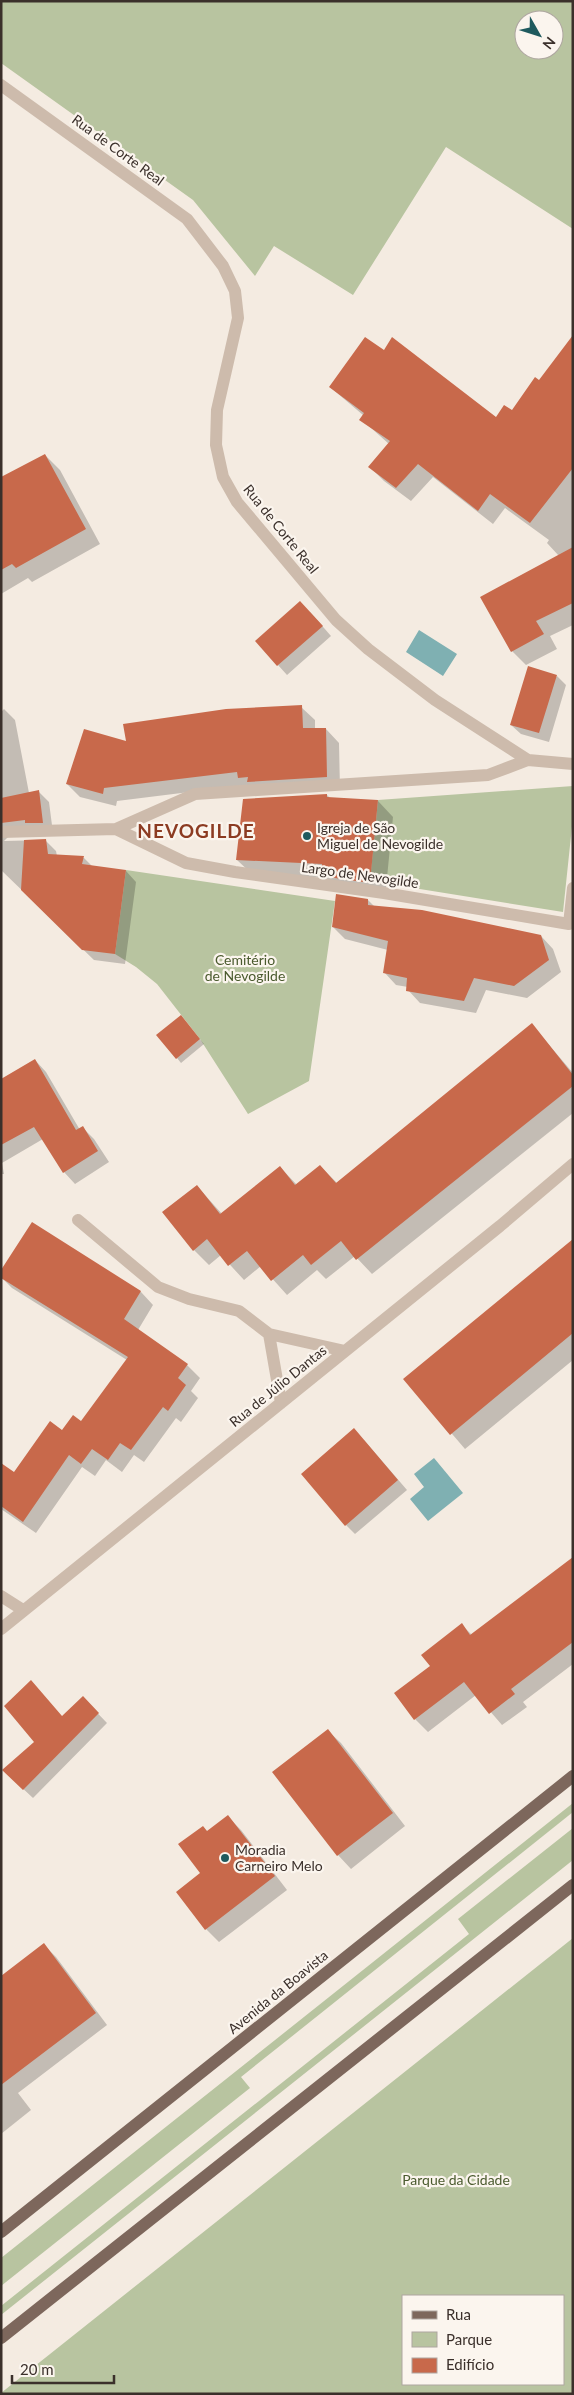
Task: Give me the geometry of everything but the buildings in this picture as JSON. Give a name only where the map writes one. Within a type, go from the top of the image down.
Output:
[{"type":"main road","name":"Avenida da Boavista","points":[[1,2232],[573,1776]]},
{"type":"main road","points":[[1,2338],[573,1885]]},
{"type":"street","name":"Rua de Corte Real","points":[[1,85],[187,219],[223,266],[235,291],[238,318],[216,410],[216,445],[223,477],[237,502],[336,620],[368,649],[436,700],[528,760]]},
{"type":"street","name":"Largo de Nevogilde","points":[[1,832],[116,829],[195,794],[488,775],[528,760],[573,764]]},
{"type":"street","name":"Largo de Nevogilde","points":[[116,829],[186,863],[235,872],[384,893],[571,927],[573,888]]},
{"type":"street","name":"Rua de Júlio Dantas","points":[[1,1628],[281,1403],[573,1164]]},
{"type":"street","points":[[78,1220],[158,1287],[189,1300],[239,1311],[269,1334],[345,1351]]},
{"type":"street","points":[[269,1334],[281,1403]]},
{"type":"street","points":[[1,1596],[23,1610]]},
{"type":"green space","points":[[1,1],[573,1],[573,229],[446,147],[353,295],[274,246],[255,276],[193,200],[1,63]]},
{"type":"green space","points":[[573,786],[573,817],[563,912],[370,881],[378,800]]},
{"type":"green space","name":"Cemitério de Nevogilde","points":[[126,870],[335,901],[309,1081],[248,1114],[200,1039],[157,984],[136,967],[115,954]]},
{"type":"green space","points":[[573,1803],[573,1812],[241,2077],[250,2088],[1,2286],[1,2258]]},
{"type":"green space","points":[[573,1828],[573,1860],[1,2315],[1,2306],[469,1934],[458,1919]]},
{"type":"green space","name":"Parque da Cidade","points":[[573,1938],[573,2394],[1,2393]]},
{"type":"water","points":[[419,630],[457,654],[443,676],[406,652]]},
{"type":"water","points":[[434,1458],[463,1493],[428,1521],[410,1499],[424,1487],[414,1474]]},
{"type":"place","name":"Igreja de São Miguel de Nevogilde","points":[[307,836]]},
{"type":"place","name":"Moradia Carneiro Melo","points":[[225,1858]]},
{"type":"district","name":"NEVOGILDE","points":[[196,831]]}]
